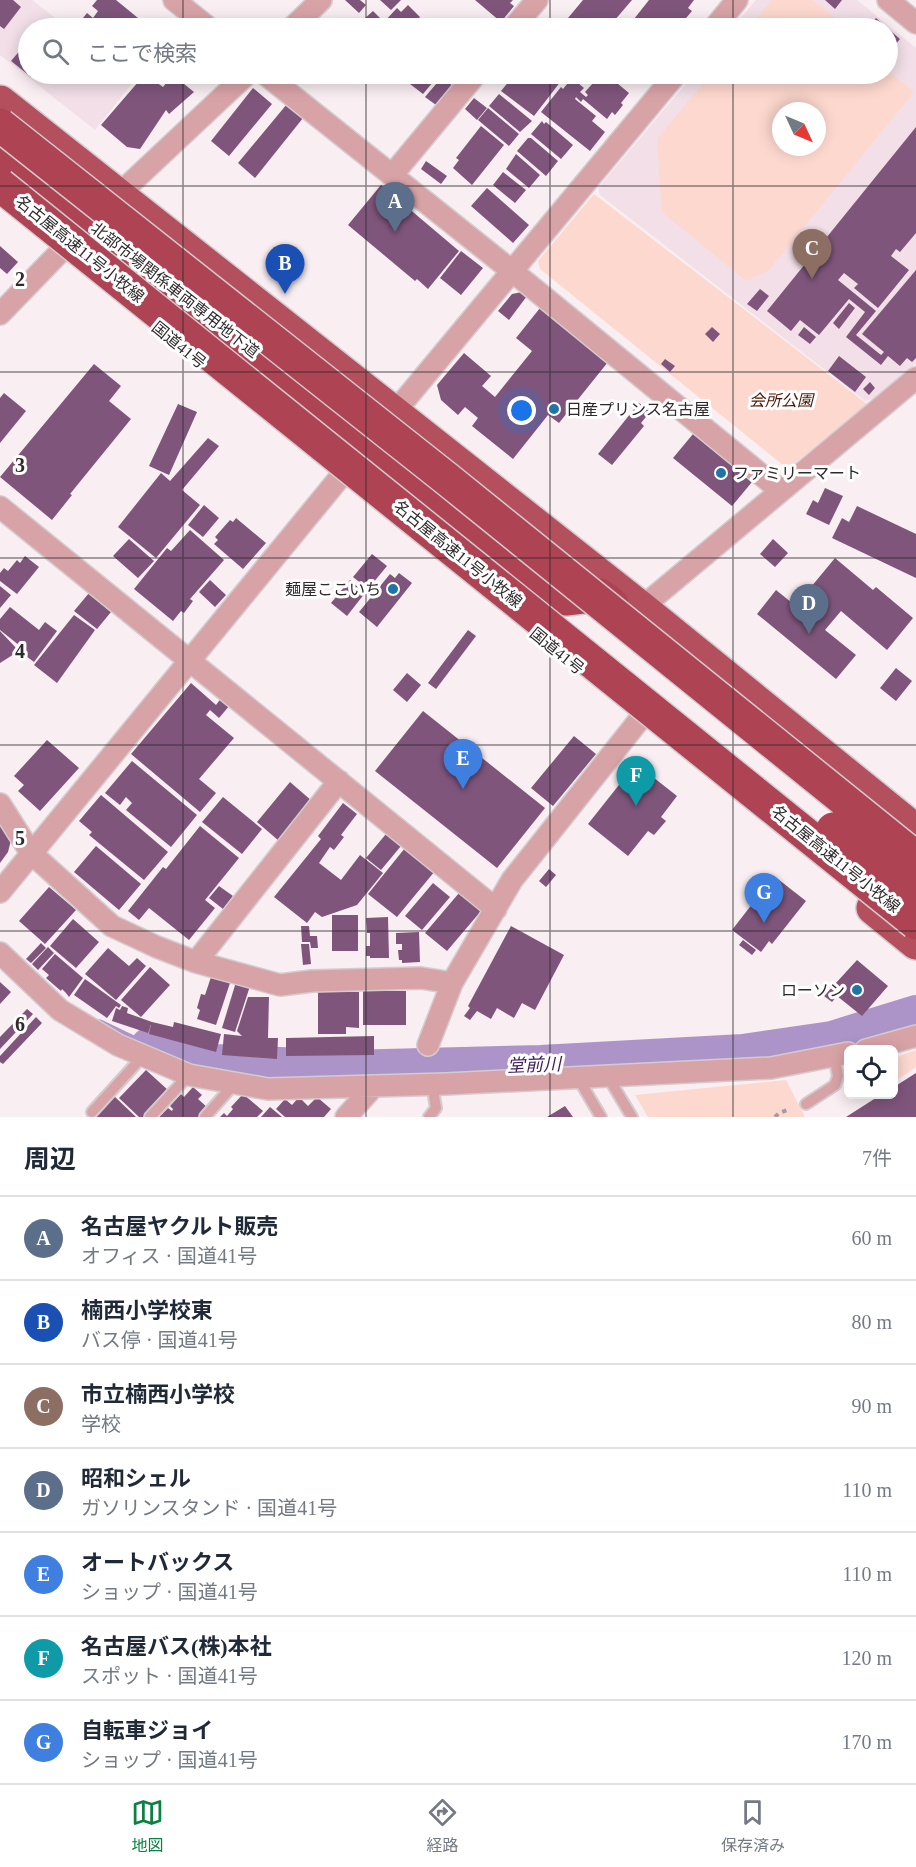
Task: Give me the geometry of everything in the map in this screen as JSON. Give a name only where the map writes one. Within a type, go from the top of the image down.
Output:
[{"type":"highway","points":[[0,102],[642,608],[916,831]]},
{"type":"highway","points":[[0,125],[437,471],[916,858]]},
{"type":"highway","points":[[0,154],[290,377],[566,599],[600,595],[916,846]]},
{"type":"highway","name":"名古屋高速11号小牧線","points":[[0,184],[916,923]]},
{"type":"highway","name":"国道41号","points":[[0,201],[916,943]]},
{"type":"highway","points":[[532,614],[564,615],[816,817],[916,890]]},
{"type":"street","points":[[174,0],[196,18]]},
{"type":"street","points":[[302,18],[321,0]]},
{"type":"street","points":[[522,18],[537,0]]},
{"type":"street","points":[[722,18],[737,0]]},
{"type":"street","points":[[888,0],[916,23]]},
{"type":"street","points":[[117,196],[235,84]]},
{"type":"street","points":[[278,84],[393,174],[781,491]]},
{"type":"street","points":[[393,174],[468,84]]},
{"type":"street","points":[[394,413],[668,84]]},
{"type":"street","points":[[0,314],[61,251]]},
{"type":"street","points":[[642,608],[916,378]]},
{"type":"street","points":[[0,892],[341,476]]},
{"type":"street","points":[[0,507],[496,909]]},
{"type":"street","points":[[428,1045],[452,983],[512,880],[640,719]]},
{"type":"street","points":[[196,962],[339,781]]},
{"type":"street","points":[[0,804],[31,853],[112,926],[196,962],[280,985],[312,981],[421,978],[452,983]]},
{"type":"street","points":[[0,953],[60,1010],[118,1045],[189,1075],[268,1089],[608,1077],[771,1068],[841,1055]]},
{"type":"street","points":[[884,1045],[916,1036]]},
{"type":"street","points":[[346,1117],[374,1086]]},
{"type":"lane","name":"北部市場関係車両専用地下道","points":[[0,201],[51,213],[107,256]]},
{"type":"lane","points":[[803,1105],[836,1085],[841,1055]]},
{"type":"lane","points":[[92,1112],[143,1056]]},
{"type":"lane","points":[[150,1117],[189,1075]]},
{"type":"lane","points":[[608,1077],[632,1117]]},
{"type":"lane","points":[[578,1078],[601,1117]]},
{"type":"lane","points":[[205,1117],[235,1083]]},
{"type":"lane","points":[[429,1117],[436,1107],[432,1084]]},
{"type":"path","points":[[775,1117],[779,1113],[803,1105]]},
{"type":"shaded area","points":[[0,0],[32,0],[55,18],[18,18],[18,69],[0,55]]},
{"type":"shaded area","points":[[756,0],[857,0],[879,18],[741,18]]},
{"type":"shaded area","points":[[898,33],[916,48],[916,363],[872,399],[865,401],[600,195],[598,188],[686,84],[898,84]]},
{"type":"shaded area","points":[[37,84],[132,84],[95,130]]},
{"type":"green space","points":[[772,0],[812,0],[835,18],[757,18]]},
{"type":"green space","points":[[898,79],[914,92],[768,271],[746,281],[662,212],[657,139],[703,84],[898,84]]},
{"type":"green space","name":"会所公園","points":[[594,194],[867,404],[788,469],[540,269],[538,261]]},
{"type":"green space","points":[[916,1050],[916,1067],[898,1079],[898,1057]]},
{"type":"green space","points":[[786,1080],[805,1117],[648,1117],[635,1095]]},
{"type":"building","points":[[0,0],[13,0],[21,7],[4,29],[0,26]]},
{"type":"building","points":[[97,0],[116,0],[138,18],[93,18],[98,11],[92,6]]},
{"type":"building","points":[[345,0],[360,0],[366,5],[359,13]]},
{"type":"building","points":[[380,0],[401,0],[391,10]]},
{"type":"building","points":[[475,0],[513,0],[510,3],[514,6],[504,18],[496,18]]},
{"type":"building","points":[[583,0],[632,0],[617,18],[568,18]]},
{"type":"building","points":[[649,0],[694,0],[688,8],[692,11],[686,18],[635,18]]},
{"type":"building","points":[[825,0],[842,0],[835,9]]},
{"type":"building","points":[[408,5],[420,17],[388,18],[397,8],[401,12]]},
{"type":"building","points":[[373,11],[380,18],[365,18]]},
{"type":"building","points":[[87,13],[93,18],[83,18]]},
{"type":"building","points":[[18,53],[18,67],[11,61]]},
{"type":"building","points":[[136,84],[159,84],[163,87],[166,84],[184,84],[194,92],[169,114],[166,110],[140,149],[127,147],[101,125]]},
{"type":"building","points":[[410,84],[431,84],[423,94]]},
{"type":"building","points":[[436,84],[453,86],[436,105],[425,97]]},
{"type":"building","points":[[507,84],[559,84],[534,116],[501,91]]},
{"type":"building","points":[[567,84],[579,84],[584,88],[580,92],[586,97],[588,95],[585,92],[592,84],[618,84],[629,93],[615,115],[612,112],[607,119],[583,99],[581,102],[576,97],[575,99],[596,116],[592,121],[605,132],[590,151],[541,112],[561,87],[563,89]]},
{"type":"building","points":[[253,88],[272,104],[229,156],[211,141]]},
{"type":"building","points":[[499,94],[532,121],[520,132],[489,106]]},
{"type":"building","points":[[474,98],[487,108],[477,120],[465,109]]},
{"type":"building","points":[[287,104],[303,118],[255,178],[238,163]]},
{"type":"building","points":[[488,108],[519,134],[509,146],[478,120]]},
{"type":"building","points":[[542,121],[573,145],[561,159],[531,134]]},
{"type":"building","points":[[481,126],[504,145],[472,185],[453,168],[459,160],[456,158]]},
{"type":"building","points":[[916,127],[916,233],[900,252],[896,249],[891,256],[909,270],[878,308],[854,288],[858,284],[844,273],[838,280],[876,311],[856,335],[881,355],[884,352],[862,334],[916,270],[916,358],[912,362],[907,358],[900,366],[888,356],[881,365],[846,337],[865,312],[849,299],[819,335],[800,320],[791,331],[767,311]]},
{"type":"building","points":[[528,138],[531,138],[558,161],[546,176],[517,151]]},
{"type":"building","points":[[516,154],[540,175],[529,188],[506,169]]},
{"type":"building","points":[[426,161],[447,176],[441,184],[421,169]]},
{"type":"building","points":[[503,172],[526,190],[515,203],[493,185]]},
{"type":"building","points":[[381,185],[459,251],[428,289],[417,279],[415,281],[348,225]]},
{"type":"building","points":[[487,188],[529,225],[513,243],[471,206]]},
{"type":"building","points":[[0,246],[18,262],[7,274],[0,268]]},
{"type":"building","points":[[461,251],[483,268],[461,295],[440,278]]},
{"type":"building","points":[[760,289],[769,296],[757,311],[747,304]]},
{"type":"building","points":[[522,292],[527,296],[509,320],[498,311],[512,294]]},
{"type":"building","points":[[849,303],[855,308],[839,329],[833,323]]},
{"type":"building","points":[[540,308],[608,362],[559,423],[548,415],[513,459],[472,426],[478,418],[465,407],[458,415],[441,400],[437,385],[464,353],[491,376],[482,386],[495,397],[532,351],[516,338]]},
{"type":"building","points":[[712,327],[720,334],[713,342],[705,334]]},
{"type":"building","points":[[804,327],[816,337],[810,344],[798,335]]},
{"type":"building","points":[[839,356],[866,377],[855,392],[828,371]]},
{"type":"building","points":[[665,359],[675,366],[670,372],[661,364]]},
{"type":"building","points":[[94,364],[121,386],[109,401],[131,419],[70,494],[72,495],[52,520],[0,477]]},
{"type":"building","points":[[870,382],[875,388],[869,395],[863,389]]},
{"type":"building","points":[[4,393],[26,411],[0,443],[0,398]]},
{"type":"building","points":[[639,403],[650,412],[641,423],[644,426],[612,465],[598,454]]},
{"type":"building","points":[[178,404],[197,412],[169,475],[149,466]]},
{"type":"building","points":[[693,434],[752,482],[732,506],[673,458]]},
{"type":"building","points":[[208,438],[219,446],[182,490],[200,505],[156,558],[118,527],[161,473],[170,481]]},
{"type":"building","points":[[825,488],[843,496],[829,525],[806,514],[813,500],[818,503]]},
{"type":"building","points":[[204,505],[219,518],[203,537],[188,525]]},
{"type":"building","points":[[857,506],[916,534],[916,578],[832,538],[842,518],[849,522]]},
{"type":"building","points":[[236,518],[266,543],[243,569],[214,544],[218,540],[215,537],[230,520],[233,522]]},
{"type":"building","points":[[190,530],[224,560],[190,599],[193,601],[184,613],[181,611],[173,621],[134,589],[167,548],[171,551]]},
{"type":"building","points":[[129,539],[154,561],[138,578],[113,556]]},
{"type":"building","points":[[773,539],[788,553],[775,567],[760,554]]},
{"type":"building","points":[[372,554],[387,566],[368,589],[353,577]]},
{"type":"building","points":[[25,556],[39,567],[17,594],[0,581],[0,573],[4,568],[8,571],[17,560],[20,563]]},
{"type":"building","points":[[835,558],[873,590],[876,587],[913,618],[887,650],[841,611],[825,630],[856,655],[836,679],[757,614],[776,590],[807,615],[823,596],[811,587]]},
{"type":"building","points":[[399,573],[412,583],[377,627],[359,612],[390,574],[395,578]]},
{"type":"building","points":[[210,580],[226,595],[215,607],[199,592]]},
{"type":"building","points":[[350,580],[365,593],[347,616],[331,603]]},
{"type":"building","points":[[0,586],[11,595],[0,608]]},
{"type":"building","points":[[89,593],[111,612],[97,629],[74,611]]},
{"type":"building","points":[[10,607],[39,630],[45,622],[57,631],[34,662],[22,653],[25,650],[0,630],[0,619]]},
{"type":"building","points":[[74,615],[95,630],[57,683],[34,665]]},
{"type":"building","points":[[468,630],[476,636],[436,689],[428,683]]},
{"type":"building","points":[[0,631],[19,651],[0,663]]},
{"type":"building","points":[[896,668],[912,681],[896,701],[880,688]]},
{"type":"building","points":[[407,673],[421,685],[407,702],[393,690]]},
{"type":"building","points":[[191,683],[216,705],[222,697],[230,705],[219,718],[210,710],[206,715],[234,738],[199,779],[216,793],[200,812],[131,754]]},
{"type":"building","points":[[423,711],[545,808],[497,868],[375,771]]},
{"type":"building","points":[[574,736],[596,754],[553,806],[531,788]]},
{"type":"building","points":[[47,740],[79,768],[40,811],[18,791],[24,785],[14,776]]},
{"type":"building","points":[[132,761],[197,815],[171,847],[126,810],[132,803],[126,797],[120,805],[105,793]]},
{"type":"building","points":[[644,770],[677,796],[661,817],[666,821],[654,835],[648,831],[628,856],[588,824],[630,771],[638,777]]},
{"type":"building","points":[[290,782],[312,801],[279,841],[257,822]]},
{"type":"building","points":[[101,795],[168,852],[144,880],[89,835],[92,832],[79,821]]},
{"type":"building","points":[[223,797],[262,829],[242,854],[202,822]]},
{"type":"building","points":[[343,803],[357,814],[341,835],[344,837],[334,850],[330,847],[319,863],[341,880],[360,855],[383,873],[357,905],[322,917],[315,912],[307,923],[274,897],[321,839],[318,836]]},
{"type":"building","points":[[0,823],[11,840],[8,852],[0,863]]},
{"type":"building","points":[[200,826],[239,858],[205,900],[215,908],[189,940],[149,908],[139,920],[128,911],[163,867],[166,869]]},
{"type":"building","points":[[386,834],[401,846],[381,870],[366,858]]},
{"type":"building","points":[[96,846],[141,884],[119,910],[74,872]]},
{"type":"building","points":[[405,848],[435,871],[397,917],[368,894]]},
{"type":"building","points":[[549,869],[556,875],[546,887],[539,881]]},
{"type":"building","points":[[774,876],[806,901],[772,944],[769,941],[761,952],[732,930]]},
{"type":"building","points":[[433,883],[450,897],[422,930],[405,916]]},
{"type":"building","points":[[219,886],[233,896],[223,909],[209,898]]},
{"type":"building","points":[[49,887],[76,910],[45,944],[19,921]]},
{"type":"building","points":[[459,893],[481,911],[447,951],[425,933]]},
{"type":"building","points":[[332,915],[358,915],[358,951],[332,951]]},
{"type":"building","points":[[388,917],[389,958],[366,956],[366,946],[370,946],[370,933],[367,933],[366,918]]},
{"type":"building","points":[[73,919],[99,942],[76,968],[50,946]]},
{"type":"building","points":[[301,926],[309,926],[310,936],[317,936],[318,948],[311,948],[310,942],[302,942]]},
{"type":"building","points":[[511,926],[564,955],[535,1010],[522,1003],[514,1018],[497,1008],[491,1019],[477,1011],[470,1020],[464,1016],[470,1008],[468,1006]]},
{"type":"building","points":[[419,932],[420,962],[402,963],[402,960],[399,960],[398,950],[402,950],[402,944],[396,944],[396,933]]},
{"type":"building","points":[[743,940],[756,950],[752,955],[739,945]]},
{"type":"building","points":[[41,943],[46,948],[31,963],[26,959]]},
{"type":"building","points":[[301,944],[309,944],[311,964],[303,965]]},
{"type":"building","points":[[48,947],[54,953],[38,970],[32,964]]},
{"type":"building","points":[[108,948],[129,966],[137,958],[146,966],[116,1000],[85,974]]},
{"type":"building","points":[[55,954],[83,978],[69,997],[46,978],[49,975],[42,969]]},
{"type":"building","points":[[857,960],[888,986],[862,1016],[837,996],[832,1002],[824,996]]},
{"type":"building","points":[[150,967],[170,985],[141,1017],[121,1000]]},
{"type":"building","points":[[211,977],[230,983],[216,1025],[197,1019],[201,994],[205,995]]},
{"type":"building","points":[[85,979],[121,1005],[119,1008],[116,1006],[107,1018],[74,995]]},
{"type":"building","points":[[0,982],[11,992],[0,1004]]},
{"type":"building","points":[[236,982],[250,986],[235,1032],[222,1028]]},
{"type":"building","points":[[363,991],[406,991],[406,1025],[363,1025]]},
{"type":"building","points":[[318,992],[359,992],[359,1028],[346,1027],[346,1034],[318,1034]]},
{"type":"building","points":[[248,997],[269,997],[268,1038],[278,1038],[277,1059],[222,1055],[224,1034],[242,1036],[237,1031]]},
{"type":"building","points":[[122,1006],[128,1008],[127,1013],[152,1022],[173,1027],[174,1022],[221,1034],[216,1052],[149,1034],[151,1024],[148,1033],[112,1021],[116,1008],[120,1010]]},
{"type":"building","points":[[27,1009],[33,1014],[0,1049],[0,1037]]},
{"type":"building","points":[[36,1017],[42,1023],[3,1064],[0,1062],[0,1056]]},
{"type":"building","points":[[374,1036],[374,1055],[286,1056],[286,1038]]},
{"type":"building","points":[[146,1070],[169,1091],[144,1117],[139,1117],[119,1098]]},
{"type":"building","points":[[916,1073],[916,1117],[846,1117],[874,1099],[898,1099],[898,1084]]},
{"type":"building","points":[[193,1087],[202,1095],[198,1099],[208,1108],[200,1117],[159,1117],[168,1108],[172,1111],[170,1106],[181,1094],[184,1097]]},
{"type":"building","points":[[243,1094],[263,1111],[257,1117],[220,1117],[224,1113],[227,1116],[233,1109],[231,1107]]},
{"type":"building","points":[[114,1096],[136,1117],[97,1117],[95,1115]]},
{"type":"building","points":[[299,1097],[308,1106],[317,1097],[331,1109],[324,1117],[285,1117],[276,1109],[285,1099],[292,1105]]},
{"type":"building","points":[[565,1106],[573,1117],[547,1117]]},
{"type":"building","points":[[270,1107],[282,1117],[261,1117]]},
{"type":"waterway","name":"堂前川","points":[[150,1047],[215,1064],[346,1070],[541,1065],[743,1054],[832,1041],[916,1015]]},
{"type":"waterway","points":[[100,1023],[150,1047]]},
{"type":"place","name":"名古屋ヤクルト販売","points":[[395,232]]},
{"type":"place","name":"市立楠西小学校","points":[[812,279]]},
{"type":"place","name":"楠西小学校東","points":[[285,294]]},
{"type":"place","name":"日産プリンス名古屋","points":[[554,409]]},
{"type":"place","name":"ファミリーマート","points":[[721,473]]},
{"type":"place","name":"麺屋ここいち","points":[[393,589]]},
{"type":"place","name":"昭和シェル","points":[[809,634]]},
{"type":"place","name":"オートバックス","points":[[463,789]]},
{"type":"place","name":"名古屋バス(株)本社","points":[[636,806]]},
{"type":"place","name":"自転車ジョイ","points":[[764,923]]},
{"type":"place","name":"ローソン","points":[[857,990]]}]
